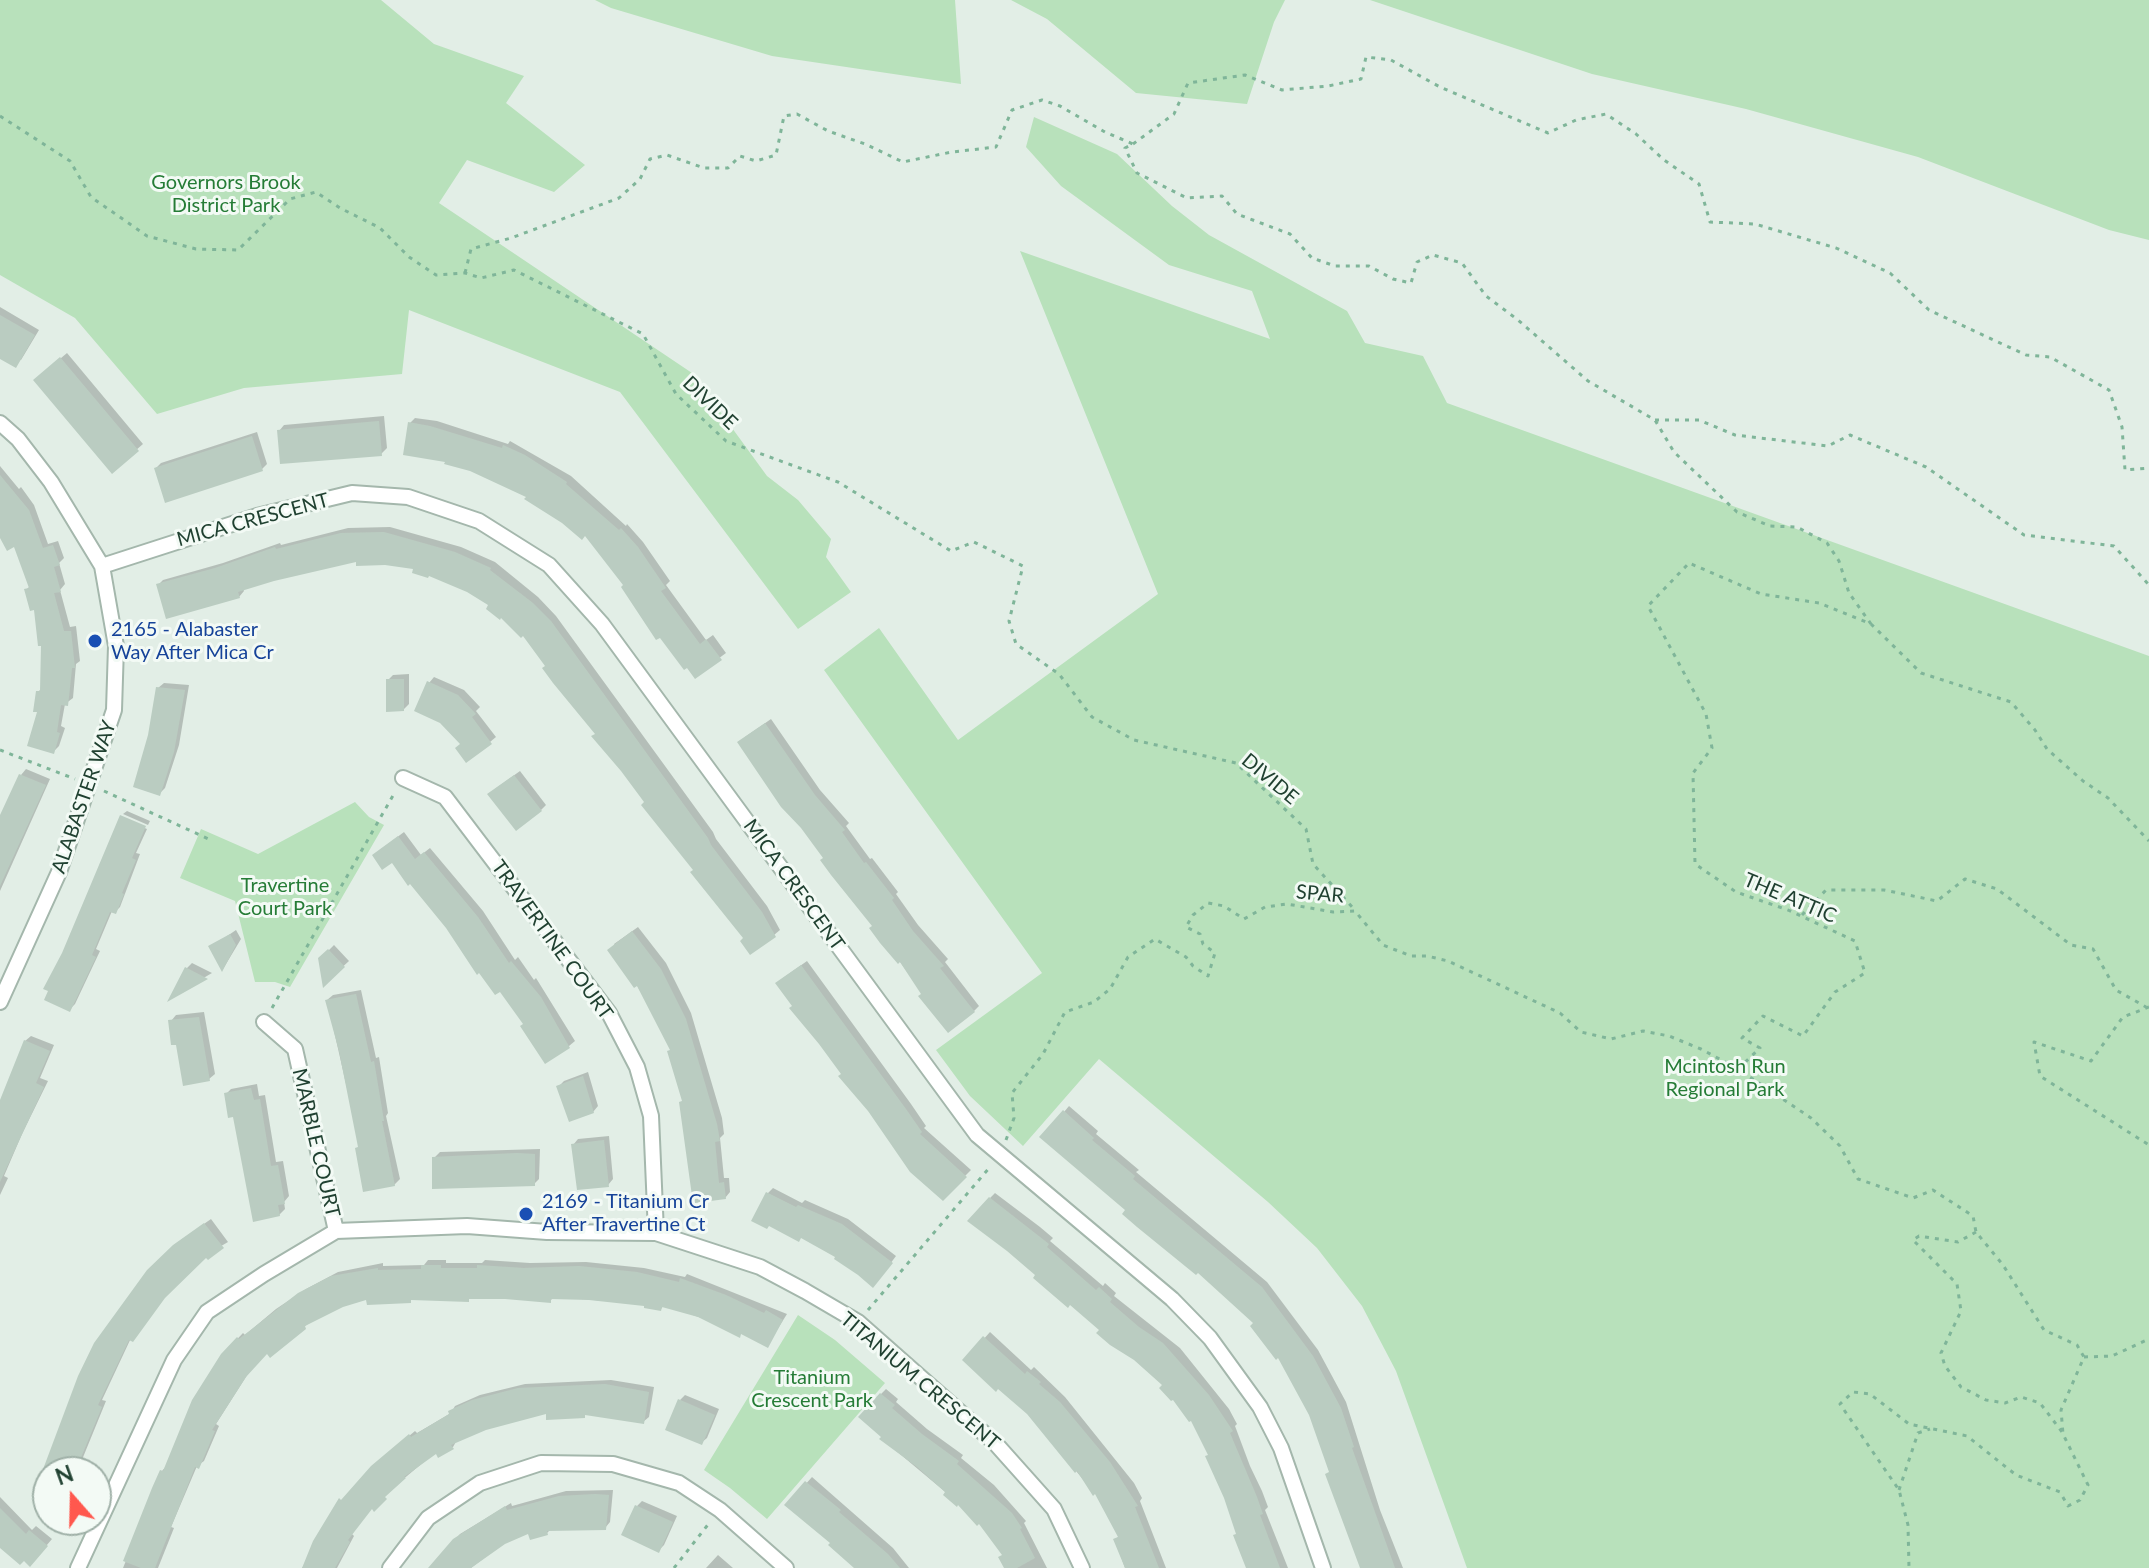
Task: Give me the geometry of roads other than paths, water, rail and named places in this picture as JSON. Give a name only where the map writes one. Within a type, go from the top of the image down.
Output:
[{"type":"street","name":"ALABASTER WAY","points":[[0,423],[18,439],[51,482],[102,566],[116,646],[114,710],[90,785],[59,872],[0,1002]]},
{"type":"street","name":"MICA CRESCENT","points":[[102,566],[257,516],[352,493],[408,497],[479,521],[549,565],[602,624],[977,1135],[1172,1299],[1210,1338],[1260,1407],[1281,1448],[1323,1568]]},
{"type":"street","name":"TRAVERTINE COURT","points":[[403,778],[445,797],[609,1013],[637,1067],[651,1116],[656,1233]]},
{"type":"street","name":"MARBLE COURT","points":[[264,1022],[295,1049],[336,1231]]},
{"type":"street","name":"TITANIUM CRESCENT","points":[[78,1568],[174,1360],[207,1312],[336,1231],[467,1226],[547,1232],[656,1233],[760,1267],[858,1322],[996,1444],[1054,1509],[1082,1568]]},
{"type":"street","points":[[390,1568],[428,1518],[480,1483],[541,1463],[613,1464],[679,1483],[720,1510],[786,1568]]},
{"type":"place","name":"2165 - Alabaster Way After Mica Cr","points":[[95,641]]},
{"type":"place","name":"2169 - Titanium Cr After Travertine Ct","points":[[526,1214]]},
{"type":"park label","name":"Governors Brook District Park","points":[[226,194]]},
{"type":"park label","name":"Travertine Court Park","points":[[285,898]]},
{"type":"park label","name":"Mcintosh Run Regional Park","points":[[1725,1078]]},
{"type":"park label","name":"Titanium Crescent Park","points":[[812,1390]]}]
